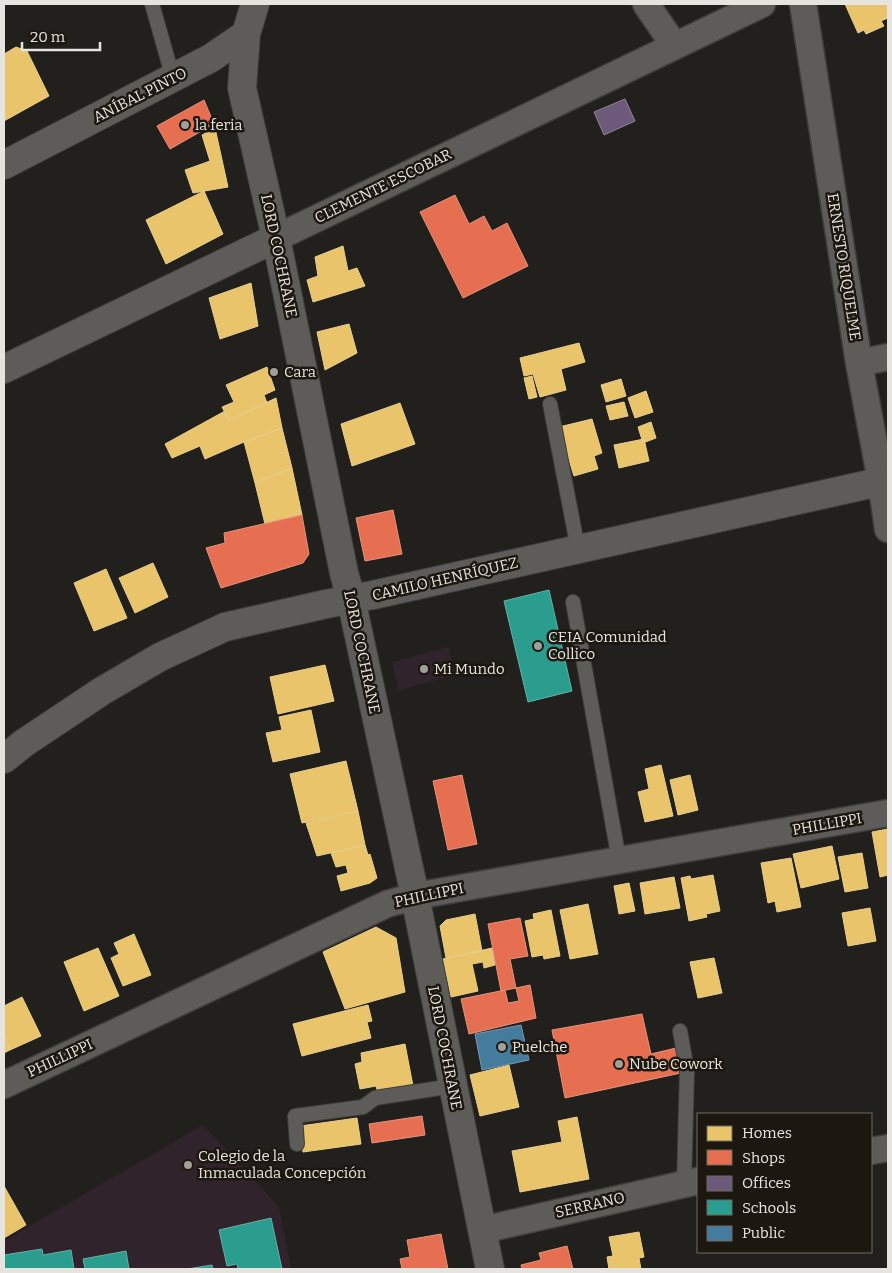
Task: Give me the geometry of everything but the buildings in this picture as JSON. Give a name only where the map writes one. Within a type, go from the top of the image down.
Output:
[{"type":"street","points":[[246,34],[255,4]]},
{"type":"street","points":[[646,4],[674,45]]},
{"type":"street","name":"CLEMENTE ESCOBAR","points":[[4,369],[762,4]]},
{"type":"street","name":"ERNESTO RIQUELME","points":[[804,4],[859,362],[885,480],[888,529]]},
{"type":"street","name":"ANÍBAL PINTO","points":[[5,159],[173,78],[211,58],[246,34]]},
{"type":"street","name":"LORD COCHRANE","points":[[246,34],[242,88],[276,238],[344,573],[415,896],[490,1269]]},
{"type":"street","points":[[859,362],[888,357]]},
{"type":"street","name":"CAMILO HENRÍQUEZ","points":[[4,760],[24,743],[102,691],[160,657],[225,627],[885,480]]},
{"type":"street","name":"PHILLIPPI","points":[[4,1085],[387,904],[415,896],[888,813]]},
{"type":"street","points":[[872,1151],[888,1148]]},
{"type":"street","name":"SERRANO","points":[[482,1230],[691,1183]]},
{"type":"lane","points":[[152,4],[173,78]]},
{"type":"lane","points":[[550,404],[578,549]]},
{"type":"lane","points":[[573,602],[619,860]]},
{"type":"lane","points":[[680,1031],[687,1070],[691,1183]]},
{"type":"lane","points":[[297,1144],[295,1116],[363,1107],[375,1098],[453,1086]]},
{"type":"shaded area","name":"Mi Mundo","points":[[448,647],[456,675],[399,690],[392,662]]},
{"type":"shaded area","name":"Colegio de la Inmaculada Concepción","points":[[203,1125],[279,1207],[291,1269],[4,1269],[4,1241]]},
{"type":"place","name":"la feria","points":[[185,125]]},
{"type":"place","name":"Cara","points":[[274,372]]},
{"type":"place","name":"CEIA Comunidad Collico","points":[[538,646]]},
{"type":"place","name":"Mi Mundo","points":[[424,669]]},
{"type":"place","name":"Puelche","points":[[502,1047]]},
{"type":"place","name":"Nube Cowork","points":[[619,1064]]},
{"type":"place","name":"Colegio de la Inmaculada Concepción","points":[[188,1165]]}]
